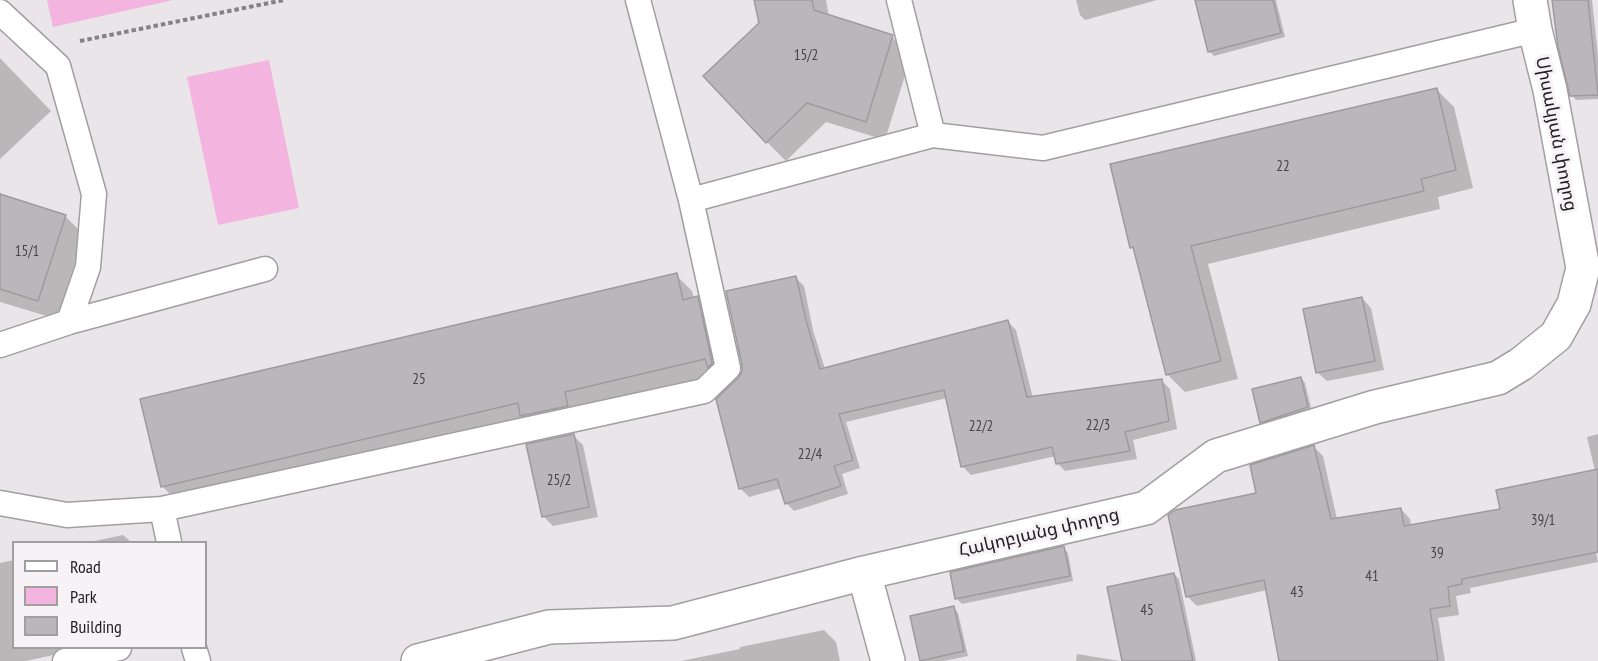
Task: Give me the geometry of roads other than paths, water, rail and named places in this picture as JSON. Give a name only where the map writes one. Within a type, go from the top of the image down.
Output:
[{"type":"street","name":"Սիսակյան փողոց","points":[[1532,15],[1550,90],[1583,268]]},
{"type":"street","name":"Հակոբյանց փողոց","points":[[418,661],[549,627],[673,623],[864,573],[1146,508],[1216,456],[1375,407],[1498,378],[1521,364],[1556,336],[1574,304],[1583,268]]},
{"type":"street","points":[[864,573],[888,661]]},
{"type":"lane","points":[[0,503],[67,515],[162,509],[704,391],[728,368],[691,200],[638,0]]},
{"type":"lane","points":[[898,0],[933,135]]},
{"type":"lane","points":[[0,12],[58,66],[94,194],[88,267],[69,322]]},
{"type":"lane","points":[[691,200],[933,135],[1043,148],[1532,15]]},
{"type":"lane","points":[[0,345],[69,322],[265,269]]},
{"type":"lane","points":[[162,509],[169,541]]},
{"type":"lane","points":[[65,661],[115,649]]}]
